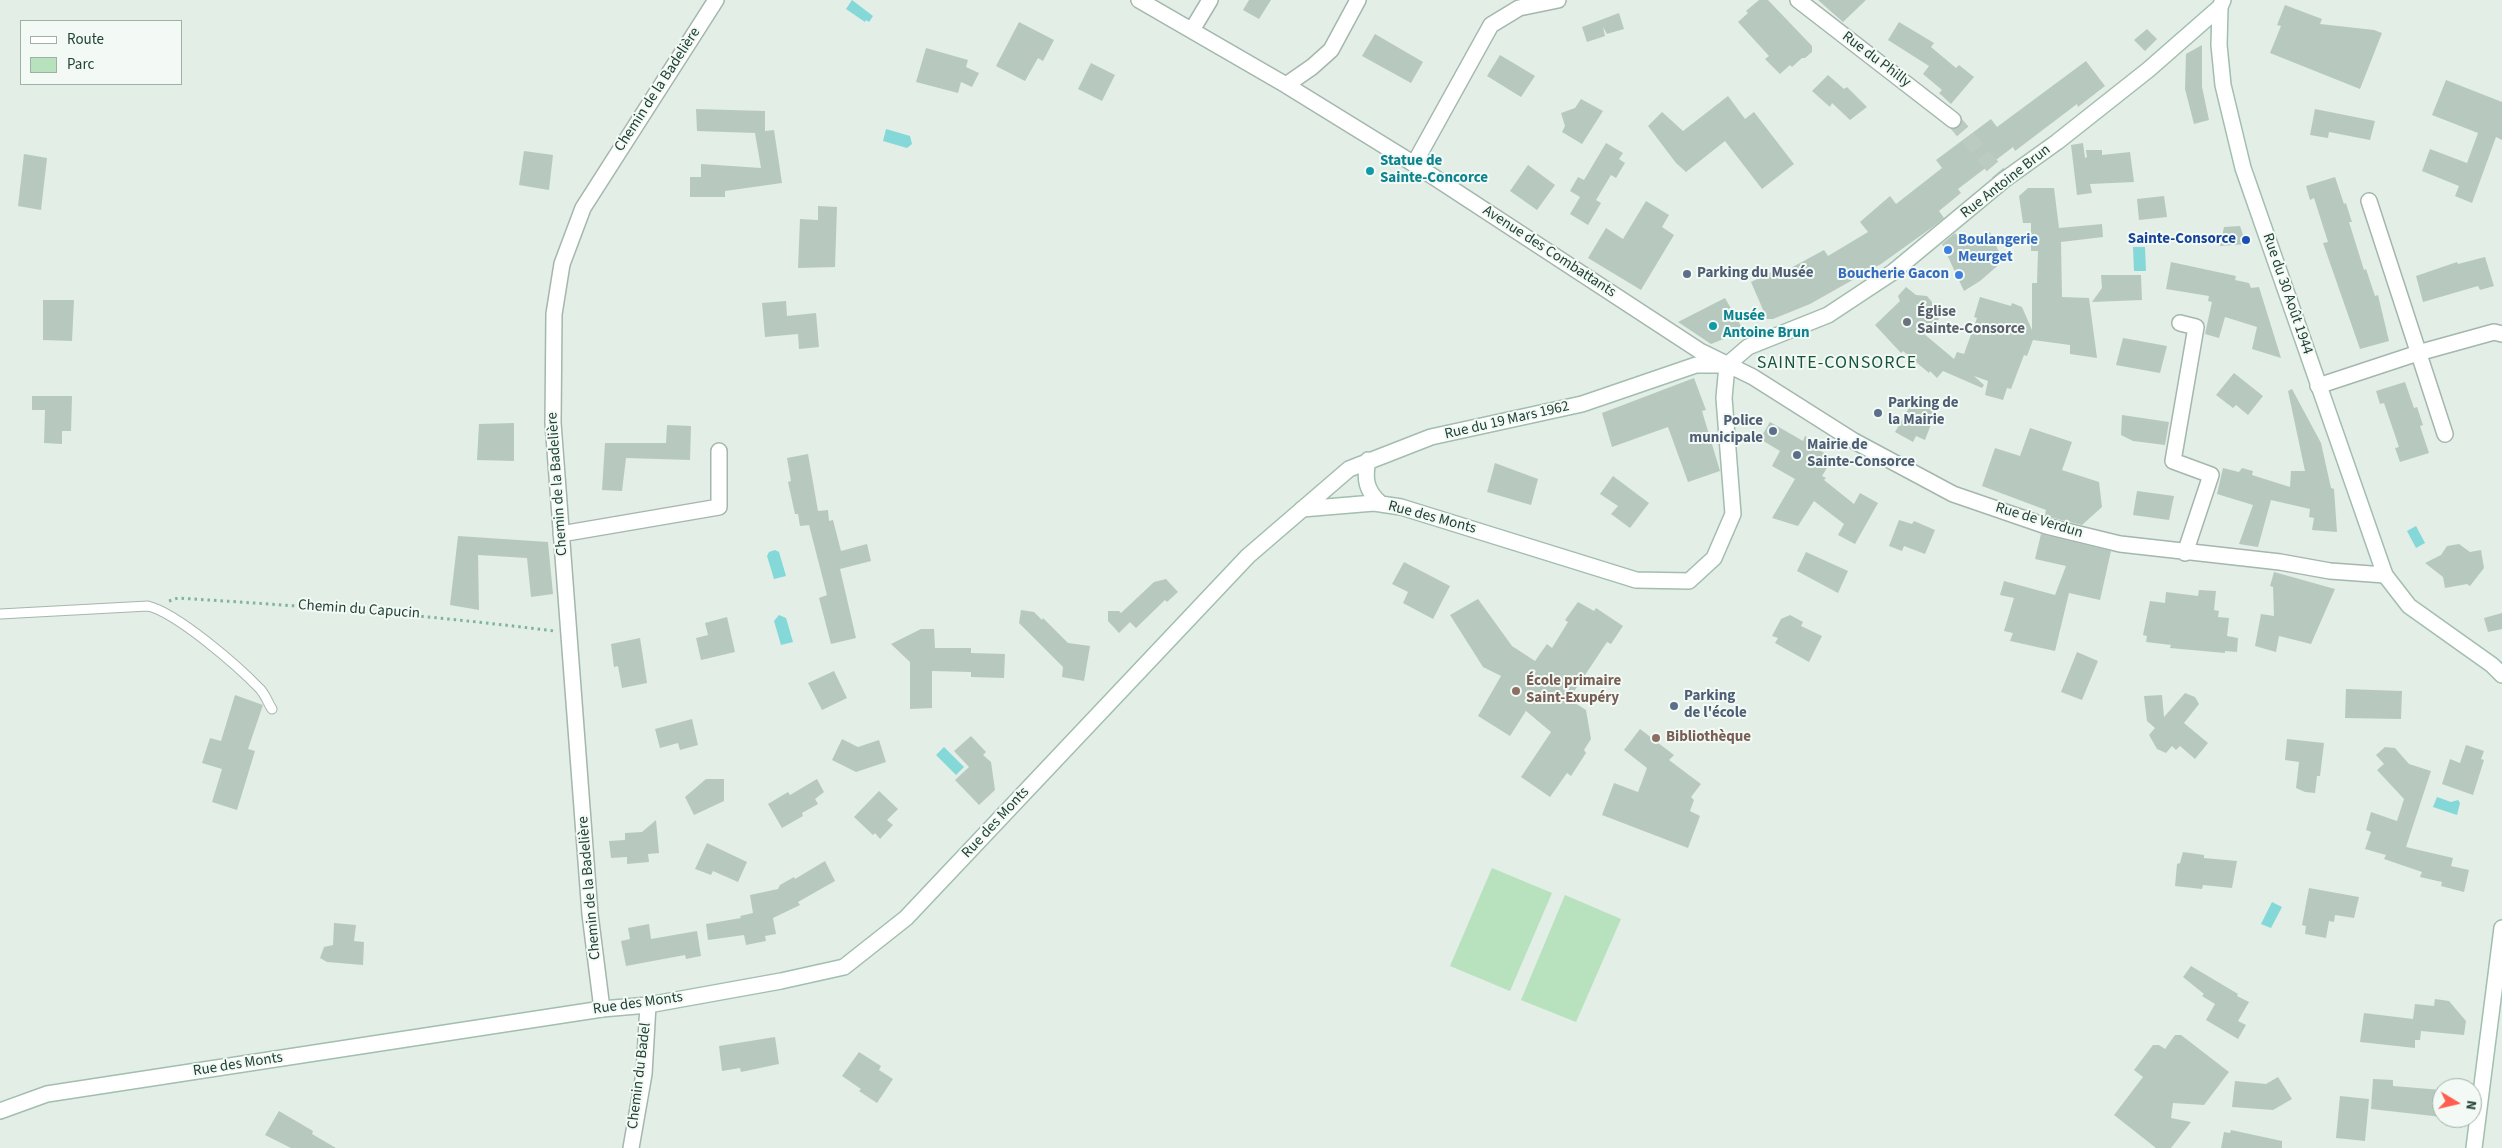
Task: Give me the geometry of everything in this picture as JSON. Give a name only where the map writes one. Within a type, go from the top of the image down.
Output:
[{"type":"street","name":"Chemin de la Badelière","points":[[602,1009],[590,914],[553,423],[554,314],[562,264],[583,208],[716,0]]},
{"type":"street","name":"Avenue des Combattants","points":[[1139,0],[1286,85],[1414,164],[1700,351],[1727,365]]},
{"type":"street","points":[[1192,30],[1210,0]]},
{"type":"street","points":[[1286,85],[1312,67],[1331,50],[1358,0]]},
{"type":"street","points":[[1414,164],[1491,25],[1519,8],[1558,0]]},
{"type":"street","name":"Rue du Philly","points":[[1798,0],[1954,120]]},
{"type":"street","name":"Rue Antoine Brun","points":[[1727,365],[1748,347],[1828,315],[1893,272],[2004,180],[2148,70],[2222,3]]},
{"type":"street","name":"Rue du 30 Août 1944","points":[[2222,3],[2219,45],[2223,85],[2243,168],[2385,575],[2409,606],[2492,665],[2502,675]]},
{"type":"street","points":[[2369,201],[2445,434]]},
{"type":"street","points":[[2180,323],[2196,328],[2173,461],[2211,475],[2185,553]]},
{"type":"street","points":[[2318,386],[2418,353],[2494,332],[2502,334]]},
{"type":"street","name":"Rue du 19 Mars 1962","points":[[1302,509],[1349,469],[1368,460],[1431,438],[1582,404],[1696,365],[1727,365]]},
{"type":"street","name":"Rue de Verdun","points":[[1727,365],[1753,376],[1854,441],[1954,494],[2046,526],[2120,544],[2385,575]]},
{"type":"street","name":"Rue des Monts","points":[[0,1111],[47,1094],[602,1009],[648,1004],[781,981],[844,967],[906,918],[1248,556],[1302,509],[1381,504],[1425,514],[1636,580],[1689,580],[1714,558],[1733,514],[1724,398],[1727,365]]},
{"type":"street","points":[[561,534],[719,507],[719,451]]},
{"type":"street","points":[[1368,460],[1365,474],[1366,487],[1381,504]]},
{"type":"street","points":[[2474,1148],[2502,928]]},
{"type":"street","name":"Chemin du Badel","points":[[631,1148],[644,1074],[648,1004]]},
{"type":"lane","points":[[0,614],[148,606],[161,609],[196,633],[261,690],[272,709]]},
{"type":"path","name":"Chemin du Capucin","points":[[148,606],[178,598],[291,605],[444,617],[569,633]]},
{"type":"green space","points":[[1492,868],[1552,893],[1510,991],[1450,966]]},
{"type":"green space","points":[[1565,895],[1621,919],[1576,1022],[1521,1000]]},
{"type":"water","points":[[852,0],[873,16],[869,22],[866,20],[865,22],[846,9]]},
{"type":"water","points":[[886,129],[910,136],[912,144],[907,148],[883,141]]},
{"type":"water","points":[[2133,247],[2145,247],[2146,271],[2134,271]]},
{"type":"water","points":[[2416,526],[2425,543],[2416,548],[2407,531]]},
{"type":"water","points":[[775,550],[779,552],[786,576],[774,579],[767,556],[769,552]]},
{"type":"water","points":[[779,615],[786,618],[793,642],[781,645],[774,621]]},
{"type":"water","points":[[944,747],[964,767],[956,775],[936,755]]},
{"type":"water","points":[[2437,797],[2451,802],[2458,800],[2460,803],[2457,815],[2433,807]]},
{"type":"water","points":[[2272,902],[2282,907],[2271,928],[2261,924]]},
{"type":"building","points":[[1249,0],[1271,0],[1259,19],[1243,10]]},
{"type":"building","points":[[1759,0],[1768,0],[1812,46],[1812,52],[1792,67],[1790,65],[1780,74],[1765,59],[1769,56],[1738,22],[1748,13],[1746,11]]},
{"type":"building","points":[[1818,0],[1866,0],[1843,22]]},
{"type":"building","points":[[2285,5],[2322,19],[2320,24],[2374,30],[2382,33],[2360,89],[2270,53],[2281,26],[2277,25]]},
{"type":"building","points":[[1619,13],[1624,29],[1607,34],[1603,27],[1605,36],[1587,42],[1582,27]]},
{"type":"building","points":[[1019,22],[1054,40],[1043,61],[1038,58],[1025,81],[996,66]]},
{"type":"building","points":[[1899,22],[1934,43],[1931,47],[1956,68],[1959,65],[1974,77],[1951,104],[1939,93],[1942,90],[1923,74],[1929,66],[1888,40]]},
{"type":"building","points":[[2147,29],[2157,39],[2145,51],[2134,40]]},
{"type":"building","points":[[1375,34],[1423,62],[1411,83],[1362,56]]},
{"type":"building","points":[[2202,45],[2202,87],[2209,120],[2194,124],[2185,89],[2186,54]]},
{"type":"building","points":[[926,48],[968,60],[966,67],[979,73],[972,87],[961,82],[958,93],[916,82]]},
{"type":"building","points":[[1500,55],[1535,76],[1521,97],[1487,76]]},
{"type":"building","points":[[2086,61],[2105,86],[2078,107],[2077,104],[2015,151],[2013,147],[1958,189],[1961,193],[1939,211],[1944,218],[1881,264],[1810,304],[1773,319],[1767,319],[1751,282],[1773,271],[1776,276],[1824,250],[1828,256],[1868,232],[1860,222],[1890,196],[1896,204],[1942,168],[1936,160],[1991,119],[1997,127]]},
{"type":"building","points":[[1091,63],[1115,75],[1102,101],[1078,89]]},
{"type":"building","points":[[1828,75],[1844,89],[1847,87],[1867,107],[1850,120],[1832,103],[1830,107],[1812,91]]},
{"type":"building","points":[[2446,80],[2502,102],[2502,140],[2496,137],[2472,203],[2455,196],[2459,186],[2422,171],[2430,149],[2467,163],[2478,133],[2432,115]]},
{"type":"building","points":[[1728,96],[1745,119],[1754,112],[1794,164],[1762,189],[1725,141],[1686,172],[1676,163],[1648,126],[1662,112],[1683,131]]},
{"type":"building","points":[[1581,99],[1603,111],[1582,144],[1562,132],[1565,126],[1561,113],[1575,108]]},
{"type":"building","points":[[696,109],[765,111],[765,131],[774,130],[782,183],[725,191],[725,197],[690,197],[690,177],[701,177],[701,164],[761,168],[755,133],[697,131]]},
{"type":"building","points":[[2315,109],[2375,121],[2370,140],[2329,132],[2328,138],[2310,135]]},
{"type":"building","points":[[1606,143],[1623,153],[1619,159],[1625,163],[1616,178],[1611,175],[1596,200],[1601,203],[1588,225],[1570,214],[1580,197],[1570,191],[1578,177],[1584,180]]},
{"type":"building","points":[[2083,143],[2085,158],[2087,157],[2086,150],[2102,150],[2102,155],[2130,152],[2134,182],[2090,184],[2092,193],[2077,195],[2071,145]]},
{"type":"building","points":[[524,151],[553,155],[549,190],[519,185]]},
{"type":"building","points":[[24,154],[47,158],[41,210],[18,206]]},
{"type":"building","points":[[1528,165],[1555,185],[1537,210],[1510,191]]},
{"type":"building","points":[[2335,177],[2352,222],[2349,222],[2364,270],[2366,269],[2375,296],[2378,295],[2389,341],[2360,349],[2323,243],[2328,242],[2314,198],[2310,200],[2306,186]]},
{"type":"building","points":[[2028,188],[2054,188],[2059,228],[2102,224],[2103,237],[2061,242],[2062,297],[2089,298],[2097,358],[2070,354],[2070,345],[2033,340],[2027,356],[2024,355],[2011,389],[2007,388],[2003,400],[1985,395],[1988,381],[1974,376],[1984,385],[1982,388],[1943,371],[1937,378],[1903,351],[1901,353],[1875,325],[1900,301],[1898,296],[1906,287],[1916,295],[1927,296],[1932,302],[1932,311],[1939,319],[1923,333],[1954,359],[1957,352],[1964,354],[1977,318],[1974,317],[1980,297],[2011,306],[2012,303],[2022,307],[2032,330],[2032,283],[2037,283],[2038,251],[2031,251],[2031,223],[2023,223],[2019,196]]},
{"type":"building","points":[[2164,196],[2167,217],[2139,220],[2137,199]]},
{"type":"building","points":[[1646,201],[1669,215],[1662,227],[1674,235],[1641,290],[1588,258],[1606,228],[1623,239]]},
{"type":"building","points":[[818,206],[837,207],[835,267],[798,268],[800,219],[818,220]]},
{"type":"building","points":[[2240,226],[2246,244],[2220,246],[2224,227]]},
{"type":"building","points":[[1990,232],[2003,261],[1980,281],[1964,291],[1942,244],[1955,233],[1965,246]]},
{"type":"building","points":[[2485,257],[2494,286],[2480,290],[2478,286],[2423,302],[2416,276],[2457,262],[2458,264]]},
{"type":"building","points":[[2171,262],[2236,276],[2235,280],[2249,283],[2251,288],[2259,287],[2281,358],[2252,349],[2257,327],[2225,317],[2219,338],[2205,334],[2212,302],[2208,301],[2209,296],[2166,289]]},
{"type":"building","points":[[2101,275],[2141,275],[2142,300],[2092,302],[2102,288]]},
{"type":"building","points":[[1725,298],[1744,331],[1711,344],[1678,322]]},
{"type":"building","points":[[43,300],[74,300],[72,341],[43,340]]},
{"type":"building","points":[[786,301],[787,316],[816,313],[819,347],[799,349],[798,334],[765,337],[762,303]]},
{"type":"building","points":[[2123,338],[2167,346],[2160,373],[2116,365]]},
{"type":"building","points":[[2234,373],[2263,396],[2248,415],[2236,405],[2233,408],[2216,395]]},
{"type":"building","points":[[1694,378],[1706,410],[1702,411],[1720,471],[1688,482],[1668,427],[1612,447],[1602,413]]},
{"type":"building","points":[[2405,382],[2414,408],[2417,407],[2423,425],[2420,426],[2429,453],[2400,462],[2395,448],[2399,447],[2384,403],[2380,404],[2376,391]]},
{"type":"building","points":[[2292,389],[2321,443],[2331,488],[2334,489],[2337,532],[2312,530],[2314,518],[2309,517],[2310,509],[2271,500],[2258,547],[2239,544],[2253,505],[2217,494],[2223,468],[2239,472],[2242,468],[2253,471],[2252,475],[2290,487],[2291,471],[2305,471],[2288,391]]},
{"type":"building","points":[[32,396],[72,396],[71,431],[62,431],[62,444],[44,443],[45,410],[32,410]]},
{"type":"building","points":[[1914,399],[1936,411],[1925,440],[1916,436],[1913,442],[1895,432]]},
{"type":"building","points":[[2122,415],[2169,422],[2165,445],[2133,441],[2121,435]]},
{"type":"building","points":[[1770,422],[1803,441],[1805,436],[1822,446],[1819,450],[1833,458],[1822,476],[1826,478],[1824,480],[1854,504],[1860,493],[1878,503],[1855,544],[1838,535],[1844,524],[1814,501],[1798,526],[1772,518],[1795,479],[1772,466],[1780,451],[1760,439]]},
{"type":"building","points":[[514,423],[514,461],[477,460],[479,424]]},
{"type":"building","points":[[667,425],[691,426],[690,460],[626,458],[622,491],[602,490],[605,443],[666,443]]},
{"type":"building","points":[[2030,428],[2072,442],[2062,470],[2099,482],[2102,507],[2082,525],[2045,516],[2046,510],[1982,486],[1995,448],[2020,456]]},
{"type":"building","points":[[808,454],[818,511],[828,510],[829,521],[833,520],[841,551],[867,544],[871,561],[840,569],[856,638],[831,644],[819,598],[827,595],[809,525],[800,526],[798,514],[795,514],[788,482],[791,481],[787,458]]},
{"type":"building","points":[[1495,463],[1538,479],[1531,505],[1487,492]]},
{"type":"building","points":[[1613,476],[1649,503],[1630,528],[1611,514],[1618,506],[1600,494]]},
{"type":"building","points":[[2137,491],[2174,496],[2169,520],[2133,515]]},
{"type":"building","points":[[1899,520],[1912,524],[1914,521],[1935,530],[1925,554],[1904,546],[1902,551],[1889,546]]},
{"type":"building","points":[[2041,534],[2111,551],[2100,600],[2069,593],[2055,651],[2010,641],[2013,633],[2004,631],[2014,598],[2000,595],[2004,581],[2055,595],[2066,566],[2035,559]]},
{"type":"building","points":[[458,536],[548,542],[553,594],[531,597],[527,558],[478,555],[479,610],[450,605]]},
{"type":"building","points":[[2459,544],[2470,552],[2481,550],[2484,568],[2470,586],[2467,584],[2445,588],[2443,577],[2425,563],[2441,555],[2447,546]]},
{"type":"building","points":[[1806,552],[1848,571],[1838,593],[1797,571]]},
{"type":"building","points":[[1404,562],[1450,586],[1433,619],[1403,603],[1408,592],[1392,584]]},
{"type":"building","points":[[2274,572],[2335,589],[2311,644],[2279,636],[2276,652],[2255,646],[2261,614],[2274,616],[2273,587],[2270,586]]},
{"type":"building","points":[[1166,579],[1178,592],[1167,602],[1165,600],[1136,628],[1121,613],[1154,582]]},
{"type":"building","points":[[2199,590],[2216,591],[2214,610],[2219,611],[2218,617],[2229,618],[2227,636],[2238,638],[2237,652],[2225,651],[2225,653],[2170,648],[2171,645],[2146,642],[2147,636],[2143,635],[2150,601],[2165,603],[2166,592],[2198,596]]},
{"type":"building","name":"École primaire Saint-Exupéry","points":[[1478,599],[1512,646],[1535,661],[1547,644],[1552,648],[1568,622],[1565,620],[1578,602],[1594,611],[1596,608],[1623,626],[1611,644],[1607,642],[1569,699],[1586,710],[1591,739],[1584,750],[1586,753],[1571,776],[1567,773],[1550,797],[1521,777],[1551,732],[1526,711],[1510,736],[1478,716],[1501,676],[1483,667],[1450,615]]},
{"type":"building","points":[[1021,610],[1034,612],[1042,620],[1043,618],[1068,643],[1090,646],[1084,681],[1062,677],[1063,667],[1019,623]]},
{"type":"building","points":[[1108,611],[1119,611],[1130,622],[1119,633],[1108,621]]},
{"type":"building","points":[[2502,613],[2502,629],[2488,632],[2484,618]]},
{"type":"building","points":[[1790,615],[1803,622],[1801,626],[1822,636],[1809,662],[1775,643],[1778,638],[1772,636],[1781,619]]},
{"type":"building","points":[[727,617],[735,652],[701,660],[696,638],[708,635],[705,623]]},
{"type":"building","points":[[921,629],[934,629],[935,648],[971,648],[971,653],[1005,654],[1004,678],[971,677],[971,672],[932,671],[932,708],[910,709],[910,662],[891,644]]},
{"type":"building","points":[[640,638],[647,683],[622,688],[618,666],[614,667],[611,644]]},
{"type":"building","points":[[2077,652],[2098,661],[2082,700],[2061,692]]},
{"type":"building","points":[[834,671],[847,698],[822,710],[808,683]]},
{"type":"building","points":[[2346,689],[2402,691],[2401,719],[2345,718]]},
{"type":"building","points":[[2185,693],[2195,697],[2199,704],[2184,723],[2208,743],[2195,759],[2180,746],[2176,750],[2172,746],[2166,753],[2157,749],[2149,735],[2155,728],[2147,721],[2144,696],[2162,695],[2164,717]]},
{"type":"building","points":[[235,695],[263,705],[248,749],[255,751],[237,810],[212,802],[222,769],[202,763],[210,738],[221,741]]},
{"type":"building","points":[[692,719],[698,745],[680,750],[678,743],[660,748],[655,729]]},
{"type":"building","points":[[1640,729],[1674,755],[1669,760],[1701,784],[1691,797],[1694,800],[1690,811],[1700,816],[1688,848],[1602,815],[1614,783],[1638,792],[1647,768],[1624,750]]},
{"type":"building","points":[[971,736],[986,752],[983,755],[991,762],[995,790],[979,805],[955,780],[969,767],[954,751]]},
{"type":"building","points":[[842,739],[858,747],[879,740],[886,762],[856,772],[832,760]]},
{"type":"building","points":[[2287,739],[2324,743],[2320,776],[2317,776],[2315,793],[2305,792],[2296,788],[2299,762],[2285,760]]},
{"type":"building","points":[[2466,745],[2484,751],[2481,759],[2484,760],[2473,795],[2442,784],[2450,759],[2460,763]]},
{"type":"building","points":[[2385,747],[2395,748],[2409,764],[2431,771],[2406,847],[2453,858],[2451,866],[2469,870],[2464,892],[2441,886],[2442,882],[2420,877],[2422,872],[2384,859],[2386,855],[2365,849],[2371,832],[2366,830],[2371,812],[2397,821],[2404,799],[2377,770],[2384,764],[2376,755]]},
{"type":"building","points":[[706,779],[724,779],[724,801],[694,815],[685,797]]},
{"type":"building","points":[[817,779],[824,792],[815,799],[818,804],[802,813],[803,816],[782,828],[768,804],[788,792],[790,795]]},
{"type":"building","points":[[879,791],[898,809],[887,820],[893,825],[880,839],[854,817]]},
{"type":"building","points":[[656,820],[659,853],[648,854],[649,862],[627,864],[627,857],[611,858],[609,841],[625,840],[625,833],[642,832]]},
{"type":"building","points":[[707,843],[747,862],[738,882],[713,871],[711,875],[695,869]]},
{"type":"building","points":[[2183,852],[2204,855],[2204,858],[2237,861],[2232,888],[2203,885],[2202,889],[2175,886],[2177,864],[2180,863]]},
{"type":"building","points":[[825,861],[835,881],[798,902],[800,905],[773,918],[776,934],[765,936],[766,941],[746,945],[744,935],[708,940],[706,924],[741,918],[740,916],[753,913],[750,895],[778,889],[780,885],[794,877],[795,879]]},
{"type":"building","points":[[2309,888],[2359,897],[2354,918],[2335,915],[2334,922],[2329,921],[2326,938],[2305,934],[2306,926],[2302,925]]},
{"type":"building","points":[[334,923],[356,925],[354,941],[364,942],[363,965],[327,962],[320,958],[324,947],[333,945]]},
{"type":"building","points":[[649,924],[651,939],[697,931],[701,956],[686,959],[685,955],[626,966],[621,941],[630,939],[628,928]]},
{"type":"building","points":[[2191,966],[2249,1002],[2238,1021],[2246,1025],[2238,1039],[2206,1020],[2215,1004],[2202,996],[2204,994],[2183,977]]},
{"type":"building","points":[[2435,999],[2449,1001],[2466,1021],[2464,1035],[2421,1031],[2420,1040],[2415,1040],[2415,1048],[2360,1042],[2364,1013],[2413,1019],[2415,1004],[2434,1006]]},
{"type":"building","points":[[2175,1035],[2181,1035],[2229,1072],[2204,1105],[2173,1103],[2171,1118],[2191,1122],[2171,1148],[2156,1148],[2114,1115],[2143,1077],[2134,1070],[2153,1045],[2159,1045],[2165,1049]]},
{"type":"building","points":[[775,1037],[779,1064],[741,1072],[740,1068],[722,1071],[719,1046]]},
{"type":"building","points":[[859,1052],[881,1066],[879,1070],[893,1079],[877,1103],[842,1076]]},
{"type":"building","points":[[2278,1077],[2292,1099],[2273,1110],[2232,1107],[2235,1081],[2266,1084]]},
{"type":"building","points":[[2373,1079],[2393,1080],[2393,1086],[2432,1089],[2432,1116],[2371,1109]]},
{"type":"building","points":[[2340,1096],[2369,1099],[2365,1141],[2336,1138]]},
{"type":"building","points":[[279,1111],[313,1131],[312,1134],[336,1148],[291,1148],[265,1135]]},
{"type":"building","points":[[2231,1130],[2282,1141],[2282,1148],[2221,1148],[2224,1132],[2230,1133]]},
{"type":"tunnel","points":[[1953,120],[2004,180]]},
{"type":"place","name":"Statue de Sainte-Concorce","points":[[1370,171]]},
{"type":"place","name":"Sainte-Consorce","points":[[2246,240]]},
{"type":"place","name":"Boulangerie Meurget","points":[[1948,250]]},
{"type":"place","name":"Parking du Musée","points":[[1687,274]]},
{"type":"place","name":"Boucherie Gacon","points":[[1959,275]]},
{"type":"place","name":"Église Sainte-Consorce","points":[[1907,322]]},
{"type":"place","name":"Musée Antoine Brun","points":[[1713,326]]},
{"type":"place","name":"Parking de la Mairie","points":[[1878,413]]},
{"type":"place","name":"Police municipale","points":[[1773,431]]},
{"type":"place","name":"Mairie de Sainte-Consorce","points":[[1797,455]]},
{"type":"place","name":"École primaire Saint-Exupéry","points":[[1516,691]]},
{"type":"place","name":"Parking de l'école","points":[[1674,706]]},
{"type":"place","name":"Bibliothèque","points":[[1656,738]]},
{"type":"district","name":"SAINTE-CONSORCE","points":[[1837,364]]}]
